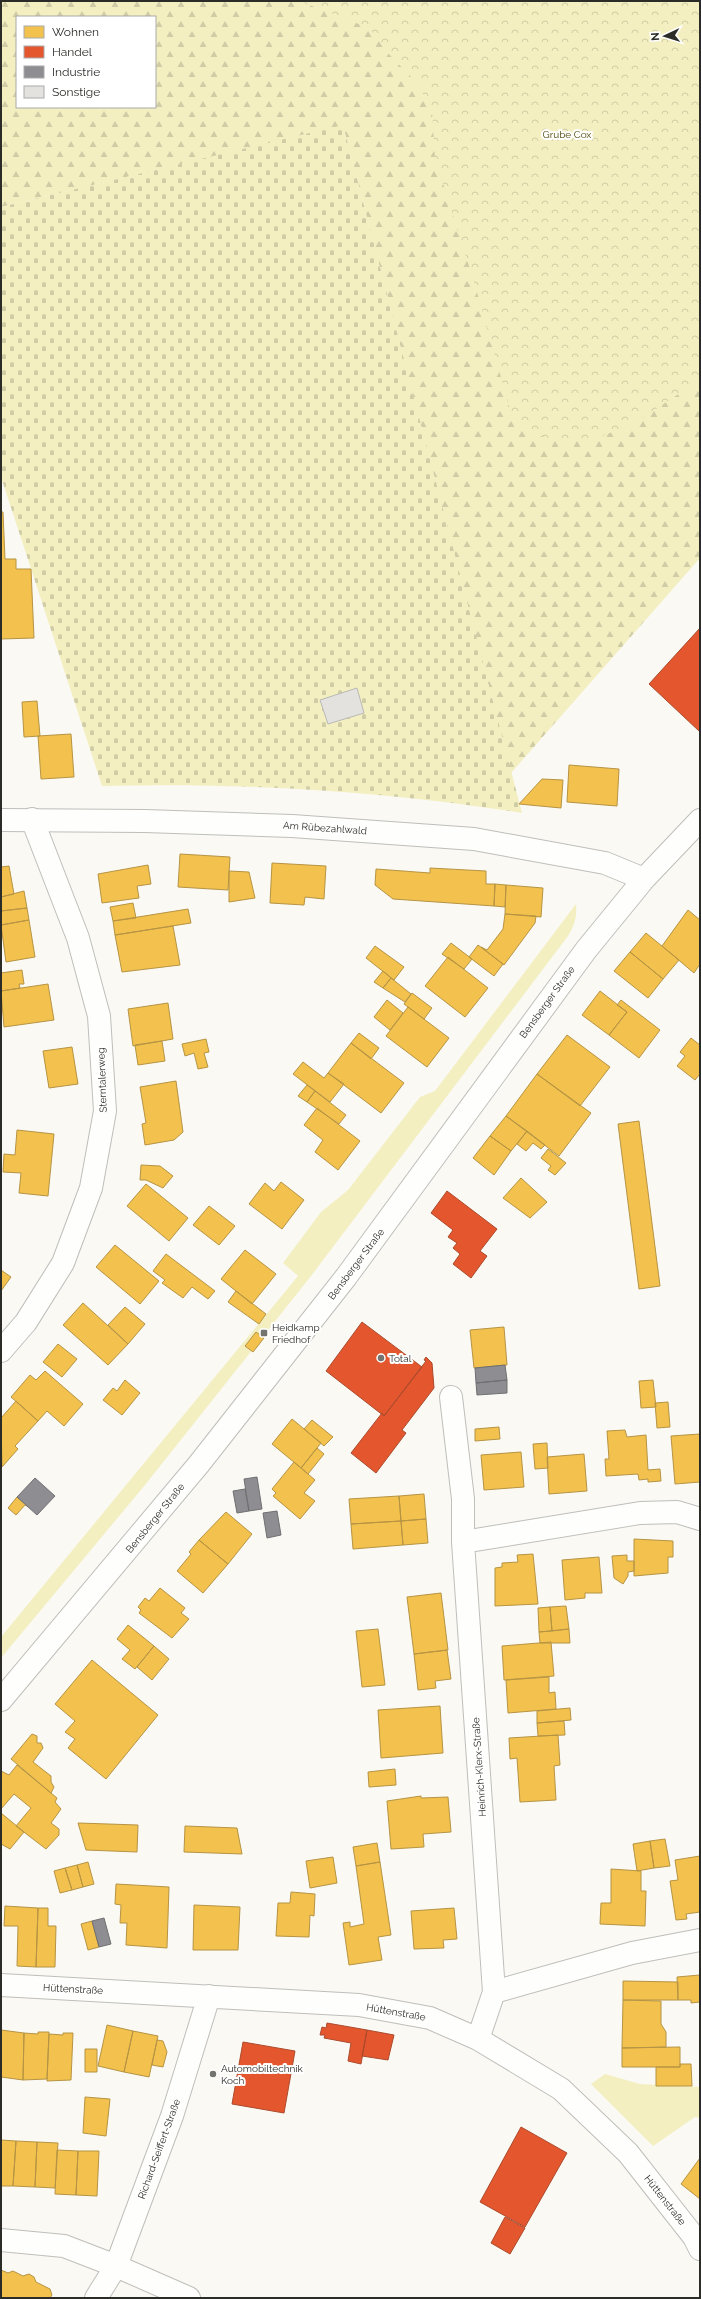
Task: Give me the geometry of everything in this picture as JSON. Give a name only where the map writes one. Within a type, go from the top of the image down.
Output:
[{"type":"street","name":"Am Rübezahlwald","points":[[1,820],[32,819],[292,826],[474,840],[605,864],[644,879]]},
{"type":"street","name":"Sterntalerweg","points":[[1,1351],[26,1322],[63,1263],[91,1188],[105,1111],[99,1016],[78,938],[32,819]]},
{"type":"street","name":"Bensberger Straße","points":[[1,1700],[189,1476],[346,1277],[577,962],[644,879],[700,820]]},
{"type":"street","name":"Heinrich-Klerx-Straße","points":[[451,1397],[463,1499],[463,1542],[494,1992],[478,2039]]},
{"type":"street","points":[[463,1542],[640,1513],[677,1512],[700,1519]]},
{"type":"street","points":[[494,1992],[632,1953],[700,1940]]},
{"type":"street","name":"Hüttenstraße","points":[[1,1985],[359,2005],[430,2018],[478,2039],[561,2089],[628,2154],[694,2237],[700,2249]]},
{"type":"street","name":"Richard-Seiffert-Straße","points":[[96,2298],[116,2266],[172,2116],[209,1996]]},
{"type":"street","points":[[1,2240],[64,2246],[116,2266],[189,2298]]},
{"type":"green space","points":[[1,1],[700,1],[700,558],[511,773],[343,126],[1,207]]},
{"type":"green space","name":"Grube Cox","points":[[299,1],[700,1],[700,380],[636,422],[600,437],[563,443],[529,432],[511,413],[475,285],[435,158],[432,112],[418,84],[387,52],[369,28]]},
{"type":"green space","points":[[343,125],[522,813],[416,799],[313,790],[209,786],[102,786],[1,477],[1,207]]},
{"type":"green space","points":[[576,904],[575,920],[568,936],[311,1276],[145,1485],[1,1658],[1,1637],[298,1276],[283,1263],[321,1212],[348,1190],[420,1097],[435,1091]]},
{"type":"green space","points":[[605,2074],[640,2084],[700,2087],[700,2118],[695,2117],[653,2146],[591,2084]]},
{"type":"building: Wohnen","points":[[1,512],[3,512],[5,559],[16,559],[16,569],[31,569],[34,638],[1,639]]},
{"type":"building: Wohnen","points":[[37,701],[40,736],[24,737],[22,702]]},
{"type":"building: Wohnen","points":[[71,734],[74,777],[41,779],[38,736]]},
{"type":"building: Wohnen","points":[[569,765],[619,769],[617,806],[567,802]]},
{"type":"building: Wohnen","points":[[542,779],[563,780],[561,808],[519,804]]},
{"type":"building: Wohnen","points":[[180,854],[230,857],[228,890],[178,887]]},
{"type":"building: Wohnen","points":[[272,863],[326,866],[324,899],[305,897],[304,905],[270,903]]},
{"type":"building: Wohnen","points":[[148,865],[151,884],[137,886],[139,898],[102,903],[98,874]]},
{"type":"building: Wohnen","points":[[9,866],[14,894],[1,897],[1,867]]},
{"type":"building: Wohnen","points":[[430,868],[486,871],[486,884],[495,884],[494,906],[393,899],[375,885],[376,869],[430,873]]},
{"type":"building: Wohnen","points":[[229,871],[249,872],[255,898],[229,902]]},
{"type":"building: Wohnen","points":[[495,884],[506,885],[505,907],[494,906]]},
{"type":"building: Wohnen","points":[[506,885],[543,888],[541,917],[505,914]]},
{"type":"building: Wohnen","points":[[24,891],[27,908],[1,911],[1,897]]},
{"type":"building: Wohnen","points":[[133,903],[136,918],[113,921],[110,907]]},
{"type":"building: Wohnen","points":[[27,908],[29,920],[1,925],[1,911]]},
{"type":"building: Wohnen","points":[[188,909],[191,923],[115,935],[113,921]]},
{"type":"building: Wohnen","points":[[688,910],[700,920],[700,964],[694,973],[662,946]]},
{"type":"building: Wohnen","points":[[505,914],[536,916],[535,923],[504,965],[481,947],[487,950],[503,929]]},
{"type":"building: Wohnen","points":[[29,920],[35,957],[6,962],[1,925]]},
{"type":"building: Wohnen","points":[[173,926],[180,965],[122,972],[115,935]]},
{"type":"building: Wohnen","points":[[646,933],[679,960],[663,979],[630,952]]},
{"type":"building: Wohnen","points":[[451,943],[472,959],[464,969],[442,954]]},
{"type":"building: Wohnen","points":[[478,945],[503,964],[494,976],[469,957]]},
{"type":"building: Wohnen","points":[[375,946],[404,967],[394,980],[366,958]]},
{"type":"building: Wohnen","points":[[630,952],[663,979],[648,998],[614,971]]},
{"type":"building: Wohnen","points":[[448,957],[488,988],[465,1017],[425,986]]},
{"type":"building: Wohnen","points":[[22,970],[24,984],[19,984],[20,988],[1,991],[1,973]]},
{"type":"building: Wohnen","points":[[383,971],[391,978],[383,988],[374,982]]},
{"type":"building: Wohnen","points":[[391,978],[411,994],[405,1002],[383,988]]},
{"type":"building: Wohnen","points":[[48,984],[54,1020],[4,1027],[1,991]]},
{"type":"building: Wohnen","points":[[600,991],[627,1012],[609,1035],[582,1015]]},
{"type":"building: Wohnen","points":[[412,993],[432,1008],[424,1019],[404,1004]]},
{"type":"building: Wohnen","points":[[387,1000],[403,1013],[390,1030],[374,1017]]},
{"type":"building: Wohnen","points":[[621,1000],[660,1030],[639,1058],[609,1035],[627,1012],[617,1005]]},
{"type":"building: Wohnen","points":[[168,1003],[173,1039],[133,1046],[128,1009]]},
{"type":"building: Wohnen","points":[[408,1007],[449,1038],[427,1067],[386,1036]]},
{"type":"building: Wohnen","points":[[359,1033],[379,1048],[371,1059],[351,1043]]},
{"type":"building: Wohnen","points":[[567,1035],[610,1067],[580,1106],[537,1074]]},
{"type":"building: Wohnen","points":[[691,1038],[700,1045],[700,1074],[695,1080],[677,1066],[685,1056],[680,1052]]},
{"type":"building: Wohnen","points":[[206,1039],[209,1052],[204,1053],[208,1067],[198,1069],[194,1053],[185,1056],[182,1044]]},
{"type":"building: Wohnen","points":[[162,1041],[165,1061],[138,1065],[135,1045]]},
{"type":"building: Wohnen","points":[[351,1043],[404,1083],[381,1113],[328,1073]]},
{"type":"building: Wohnen","points":[[72,1047],[78,1084],[49,1088],[43,1051]]},
{"type":"building: Wohnen","points":[[303,1062],[324,1078],[328,1073],[344,1084],[330,1102],[293,1074]]},
{"type":"building: Wohnen","points":[[537,1074],[591,1113],[559,1156],[506,1116]]},
{"type":"building: Wohnen","points":[[176,1081],[183,1132],[174,1140],[145,1145],[142,1124],[146,1123],[140,1087]]},
{"type":"building: Wohnen","points":[[307,1085],[315,1091],[307,1102],[298,1096]]},
{"type":"building: Wohnen","points":[[315,1091],[346,1115],[339,1124],[307,1102]]},
{"type":"building: Wohnen","points":[[317,1108],[360,1141],[338,1170],[315,1152],[323,1140],[304,1125]]},
{"type":"building: Wohnen","points":[[506,1116],[527,1131],[511,1151],[490,1136]]},
{"type":"building: Wohnen","points":[[639,1121],[660,1286],[639,1289],[618,1124]]},
{"type":"building: Wohnen","points":[[17,1130],[54,1134],[48,1196],[19,1193],[21,1173],[3,1172],[4,1154],[15,1155]]},
{"type":"building: Wohnen","points":[[527,1131],[545,1145],[541,1149],[533,1143],[526,1151],[517,1144]]},
{"type":"building: Wohnen","points":[[490,1136],[511,1151],[494,1175],[473,1158]]},
{"type":"building: Wohnen","points":[[548,1149],[566,1163],[555,1175],[548,1170],[551,1166],[541,1158]]},
{"type":"building: Wohnen","points":[[141,1165],[160,1166],[173,1176],[163,1188],[146,1180],[140,1180]]},
{"type":"building: Wohnen","points":[[521,1178],[547,1202],[530,1218],[503,1198]]},
{"type":"building: Wohnen","points":[[281,1182],[304,1200],[282,1229],[249,1204],[265,1183],[274,1191]]},
{"type":"building: Wohnen","points":[[146,1184],[188,1218],[169,1241],[127,1206]]},
{"type":"building: Wohnen","points":[[209,1206],[235,1226],[219,1245],[193,1225]]},
{"type":"building: Wohnen","points":[[115,1245],[159,1281],[140,1304],[96,1267]]},
{"type":"building: Wohnen","points":[[245,1250],[276,1274],[252,1304],[221,1279]]},
{"type":"building: Wohnen","points":[[166,1254],[215,1291],[208,1299],[192,1287],[183,1298],[162,1283],[165,1280],[153,1271]]},
{"type":"building: Wohnen","points":[[1,1270],[11,1277],[1,1291]]},
{"type":"building: Wohnen","points":[[236,1291],[266,1314],[259,1324],[228,1302]]},
{"type":"building: Wohnen","points":[[83,1303],[128,1344],[108,1365],[63,1325]]},
{"type":"building: Wohnen","points":[[125,1307],[145,1324],[128,1344],[108,1325]]},
{"type":"building: Wohnen","points":[[504,1327],[507,1365],[474,1368],[470,1330]]},
{"type":"building: Wohnen","points":[[256,1332],[264,1338],[253,1352],[245,1346]]},
{"type":"building: Wohnen","points":[[58,1344],[77,1359],[62,1377],[43,1362]]},
{"type":"building: Wohnen","points":[[45,1371],[83,1404],[64,1426],[47,1411],[38,1421],[11,1397],[30,1375],[36,1380]]},
{"type":"building: Wohnen","points":[[125,1380],[140,1393],[122,1415],[103,1400],[113,1388],[117,1391]]},
{"type":"building: Wohnen","points":[[653,1380],[656,1407],[641,1408],[639,1381]]},
{"type":"building: Wohnen","points":[[16,1401],[38,1421],[15,1446],[18,1449],[2,1467],[1,1418]]},
{"type":"building: Wohnen","points":[[668,1402],[670,1427],[657,1428],[655,1403]]},
{"type":"building: Wohnen","points":[[292,1419],[321,1443],[301,1468],[272,1444]]},
{"type":"building: Wohnen","points":[[312,1420],[333,1437],[324,1446],[304,1429]]},
{"type":"building: Wohnen","points":[[499,1427],[500,1439],[475,1441],[475,1429]]},
{"type":"building: Wohnen","points":[[625,1430],[627,1437],[646,1435],[648,1470],[660,1469],[661,1481],[648,1482],[648,1479],[639,1480],[638,1474],[606,1476],[605,1459],[609,1459],[607,1431]]},
{"type":"building: Wohnen","points":[[700,1434],[700,1482],[675,1484],[671,1436]]},
{"type":"building: Wohnen","points":[[547,1443],[548,1468],[535,1469],[533,1444]]},
{"type":"building: Wohnen","points":[[317,1448],[324,1454],[308,1474],[301,1468]]},
{"type":"building: Wohnen","points":[[521,1452],[524,1487],[484,1490],[481,1455]]},
{"type":"building: Wohnen","points":[[584,1454],[587,1491],[549,1494],[547,1457]]},
{"type":"building: Wohnen","points":[[294,1462],[315,1480],[304,1493],[315,1501],[300,1519],[273,1496],[276,1493],[272,1489]]},
{"type":"building: Wohnen","points":[[424,1494],[426,1519],[401,1521],[399,1496]]},
{"type":"building: Wohnen","points":[[399,1496],[401,1521],[351,1524],[349,1499]]},
{"type":"building: Wohnen","points":[[17,1497],[29,1507],[25,1505],[16,1515],[8,1508]]},
{"type":"building: Wohnen","points":[[226,1512],[252,1534],[228,1564],[199,1540]]},
{"type":"building: Wohnen","points":[[426,1519],[428,1543],[403,1545],[401,1521]]},
{"type":"building: Wohnen","points":[[401,1521],[403,1545],[353,1549],[351,1524]]},
{"type":"building: Wohnen","points":[[634,1539],[673,1541],[673,1557],[668,1557],[668,1573],[634,1576]]},
{"type":"building: Wohnen","points":[[199,1540],[228,1564],[203,1593],[177,1571],[191,1554],[189,1552]]},
{"type":"building: Wohnen","points":[[533,1554],[538,1604],[495,1606],[495,1568],[502,1567],[502,1563],[518,1562],[517,1555]]},
{"type":"building: Wohnen","points":[[627,1555],[627,1561],[634,1561],[634,1571],[628,1572],[628,1576],[623,1584],[614,1578],[612,1556]]},
{"type":"building: Wohnen","points":[[599,1557],[602,1593],[585,1593],[585,1598],[565,1600],[562,1560]]},
{"type":"building: Wohnen","points":[[160,1588],[185,1608],[181,1613],[189,1619],[172,1638],[139,1613],[141,1610],[138,1607],[145,1598],[149,1601]]},
{"type":"building: Wohnen","points":[[441,1593],[448,1650],[414,1654],[407,1597]]},
{"type":"building: Wohnen","points":[[566,1606],[569,1629],[552,1631],[550,1607]]},
{"type":"building: Wohnen","points":[[550,1607],[552,1631],[539,1632],[538,1608]]},
{"type":"building: Wohnen","points":[[128,1625],[154,1646],[135,1669],[122,1659],[130,1650],[117,1639]]},
{"type":"building: Wohnen","points":[[378,1629],[385,1685],[362,1687],[356,1631]]},
{"type":"building: Wohnen","points":[[569,1629],[570,1643],[540,1643],[539,1632]]},
{"type":"building: Wohnen","points":[[551,1642],[554,1676],[504,1680],[502,1646]]},
{"type":"building: Wohnen","points":[[154,1646],[169,1659],[152,1680],[137,1667]]},
{"type":"building: Wohnen","points":[[447,1650],[451,1679],[435,1681],[436,1688],[418,1690],[414,1654]]},
{"type":"building: Wohnen","points":[[92,1660],[158,1715],[106,1779],[68,1748],[75,1739],[65,1732],[75,1721],[55,1704]]},
{"type":"building: Wohnen","points":[[549,1677],[549,1693],[555,1692],[556,1709],[508,1713],[506,1680]]},
{"type":"building: Wohnen","points":[[440,1706],[443,1753],[381,1758],[378,1710]]},
{"type":"building: Wohnen","points":[[570,1708],[571,1720],[537,1723],[537,1711]]},
{"type":"building: Wohnen","points":[[564,1721],[565,1735],[538,1736],[537,1723]]},
{"type":"building: Wohnen","points":[[32,1734],[37,1736],[37,1743],[41,1743],[43,1748],[33,1762],[51,1776],[51,1782],[54,1787],[51,1793],[11,1759]]},
{"type":"building: Wohnen","points":[[558,1735],[560,1765],[554,1766],[556,1800],[520,1802],[517,1758],[510,1759],[509,1738]]},
{"type":"building: Wohnen","points":[[17,1765],[57,1798],[55,1802],[61,1809],[51,1823],[59,1829],[59,1835],[46,1849],[16,1826],[31,1808],[14,1794],[1,1809],[1,1771],[9,1775]]},
{"type":"building: Wohnen","points":[[395,1769],[396,1785],[369,1787],[368,1772]]},
{"type":"building: Wohnen","points":[[421,1796],[421,1798],[448,1797],[451,1832],[423,1834],[424,1847],[391,1849],[387,1801]]},
{"type":"building: Wohnen","points":[[1,1813],[24,1832],[10,1849],[1,1844]]},
{"type":"building: Wohnen","points":[[78,1823],[138,1825],[137,1852],[86,1850]]},
{"type":"building: Wohnen","points":[[185,1826],[237,1828],[242,1854],[184,1852]]},
{"type":"building: Wohnen","points":[[665,1839],[670,1866],[654,1868],[650,1841]]},
{"type":"building: Wohnen","points":[[650,1841],[654,1868],[637,1871],[633,1844]]},
{"type":"building: Wohnen","points":[[377,1843],[380,1862],[356,1866],[353,1847]]},
{"type":"building: Wohnen","points":[[700,1856],[700,1912],[686,1914],[687,1919],[676,1920],[670,1881],[678,1880],[675,1860]]},
{"type":"building: Wohnen","points":[[333,1857],[337,1883],[310,1888],[306,1861]]},
{"type":"building: Wohnen","points":[[88,1862],[94,1884],[83,1887],[77,1865]]},
{"type":"building: Wohnen","points":[[380,1862],[391,1935],[378,1937],[382,1960],[349,1965],[343,1923],[350,1922],[350,1927],[364,1924],[356,1866]]},
{"type":"building: Wohnen","points":[[77,1865],[83,1887],[72,1890],[65,1868]]},
{"type":"building: Wohnen","points":[[65,1868],[72,1890],[60,1893],[54,1871]]},
{"type":"building: Wohnen","points":[[611,1869],[641,1871],[641,1891],[646,1891],[645,1926],[600,1924],[601,1903],[611,1903]]},
{"type":"building: Wohnen","points":[[116,1884],[169,1887],[167,1948],[126,1945],[127,1923],[120,1923],[121,1905],[115,1904]]},
{"type":"building: Wohnen","points":[[291,1892],[315,1894],[314,1916],[310,1915],[309,1937],[276,1936],[278,1903],[290,1903]]},
{"type":"building: Wohnen","points":[[194,1905],[240,1907],[238,1950],[193,1950]]},
{"type":"building: Wohnen","points":[[5,1906],[38,1908],[36,1967],[17,1966],[18,1926],[4,1926]]},
{"type":"building: Wohnen","points":[[38,1908],[48,1908],[48,1926],[56,1926],[55,1967],[36,1967]]},
{"type":"building: Wohnen","points":[[454,1908],[457,1939],[443,1940],[444,1948],[414,1949],[411,1911]]},
{"type":"building: Wohnen","points":[[92,1921],[99,1947],[88,1950],[81,1924]]},
{"type":"building: Wohnen","points":[[700,1975],[700,2002],[691,2003],[691,2000],[678,2000],[677,1977]]},
{"type":"building: Wohnen","points":[[623,1981],[678,1982],[678,2000],[623,2000]]},
{"type":"building: Wohnen","points":[[623,2000],[661,2001],[661,2024],[666,2032],[666,2047],[622,2048]]},
{"type":"building: Wohnen","points":[[107,2025],[133,2031],[124,2072],[98,2066]]},
{"type":"building: Wohnen","points":[[1,2030],[24,2033],[23,2080],[1,2077]]},
{"type":"building: Wohnen","points":[[133,2031],[158,2036],[149,2077],[124,2072]]},
{"type":"building: Wohnen","points":[[38,2032],[49,2032],[47,2079],[23,2080],[24,2033],[38,2034]]},
{"type":"building: Wohnen","points":[[63,2033],[73,2033],[71,2080],[47,2081],[49,2034],[63,2035]]},
{"type":"building: Wohnen","points":[[157,2040],[163,2041],[167,2052],[163,2067],[152,2065]]},
{"type":"building: Wohnen","points":[[680,2047],[680,2067],[622,2067],[622,2048]]},
{"type":"building: Wohnen","points":[[85,2049],[97,2049],[97,2072],[85,2072]]},
{"type":"building: Wohnen","points":[[680,2064],[691,2064],[692,2086],[656,2086],[656,2067],[680,2067]]},
{"type":"building: Wohnen","points":[[85,2097],[110,2099],[106,2136],[83,2133]]},
{"type":"building: Wohnen","points":[[1,2140],[16,2141],[13,2186],[1,2186]]},
{"type":"building: Wohnen","points":[[16,2141],[37,2142],[35,2187],[13,2186]]},
{"type":"building: Wohnen","points":[[37,2142],[58,2143],[55,2188],[35,2187]]},
{"type":"building: Wohnen","points":[[57,2150],[78,2151],[76,2195],[55,2194]]},
{"type":"building: Wohnen","points":[[78,2151],[99,2151],[97,2196],[76,2195]]},
{"type":"building: Wohnen","points":[[700,2158],[700,2199],[681,2184]]},
{"type":"building: Wohnen","points":[[1,2270],[8,2273],[13,2271],[23,2276],[29,2274],[34,2277],[36,2282],[50,2289],[52,2295],[50,2298],[1,2298]]},
{"type":"building: Handel","points":[[700,628],[700,730],[699,731],[649,684]]},
{"type":"building: Handel","points":[[447,1191],[497,1229],[480,1251],[487,1256],[471,1278],[453,1264],[460,1254],[453,1248],[457,1243],[448,1237],[453,1230],[431,1213]]},
{"type":"building: Handel","points":[[362,1322],[422,1367],[384,1416],[326,1371]]},
{"type":"building: Handel","points":[[426,1357],[432,1363],[434,1388],[402,1430],[406,1433],[376,1473],[351,1453],[382,1413],[384,1416],[426,1361],[424,1360]]},
{"type":"building: Handel","points":[[327,2023],[367,2030],[361,2064],[348,2061],[351,2043],[324,2038],[325,2035],[320,2035],[322,2027],[326,2028]]},
{"type":"building: Handel","points":[[367,2030],[394,2035],[388,2060],[362,2056]]},
{"type":"building: Handel","points":[[243,2042],[295,2051],[284,2113],[232,2104]]},
{"type":"building: Handel","points":[[521,2127],[567,2153],[525,2227],[480,2202]]},
{"type":"building: Handel","points":[[505,2217],[525,2228],[510,2254],[491,2243]]},
{"type":"building: Industrie","points":[[505,1365],[507,1380],[476,1383],[475,1368]]},
{"type":"building: Industrie","points":[[507,1380],[507,1393],[477,1395],[476,1383]]},
{"type":"building: Industrie","points":[[257,1477],[262,1509],[249,1511],[244,1479]]},
{"type":"building: Industrie","points":[[35,1478],[55,1496],[37,1515],[17,1497]]},
{"type":"building: Industrie","points":[[245,1489],[249,1511],[237,1513],[233,1491]]},
{"type":"building: Industrie","points":[[277,1511],[281,1535],[267,1538],[263,1513]]},
{"type":"building: Industrie","points":[[104,1918],[111,1944],[99,1947],[92,1921]]},
{"type":"building: Sonstige","points":[[357,688],[364,713],[328,724],[320,700]]},
{"type":"place","name":"Heidkamp Friedhof","points":[[264,1333]]},
{"type":"place","name":"Total","points":[[381,1358]]},
{"type":"place","name":"Automobiltechnik Koch","points":[[213,2074]]}]
